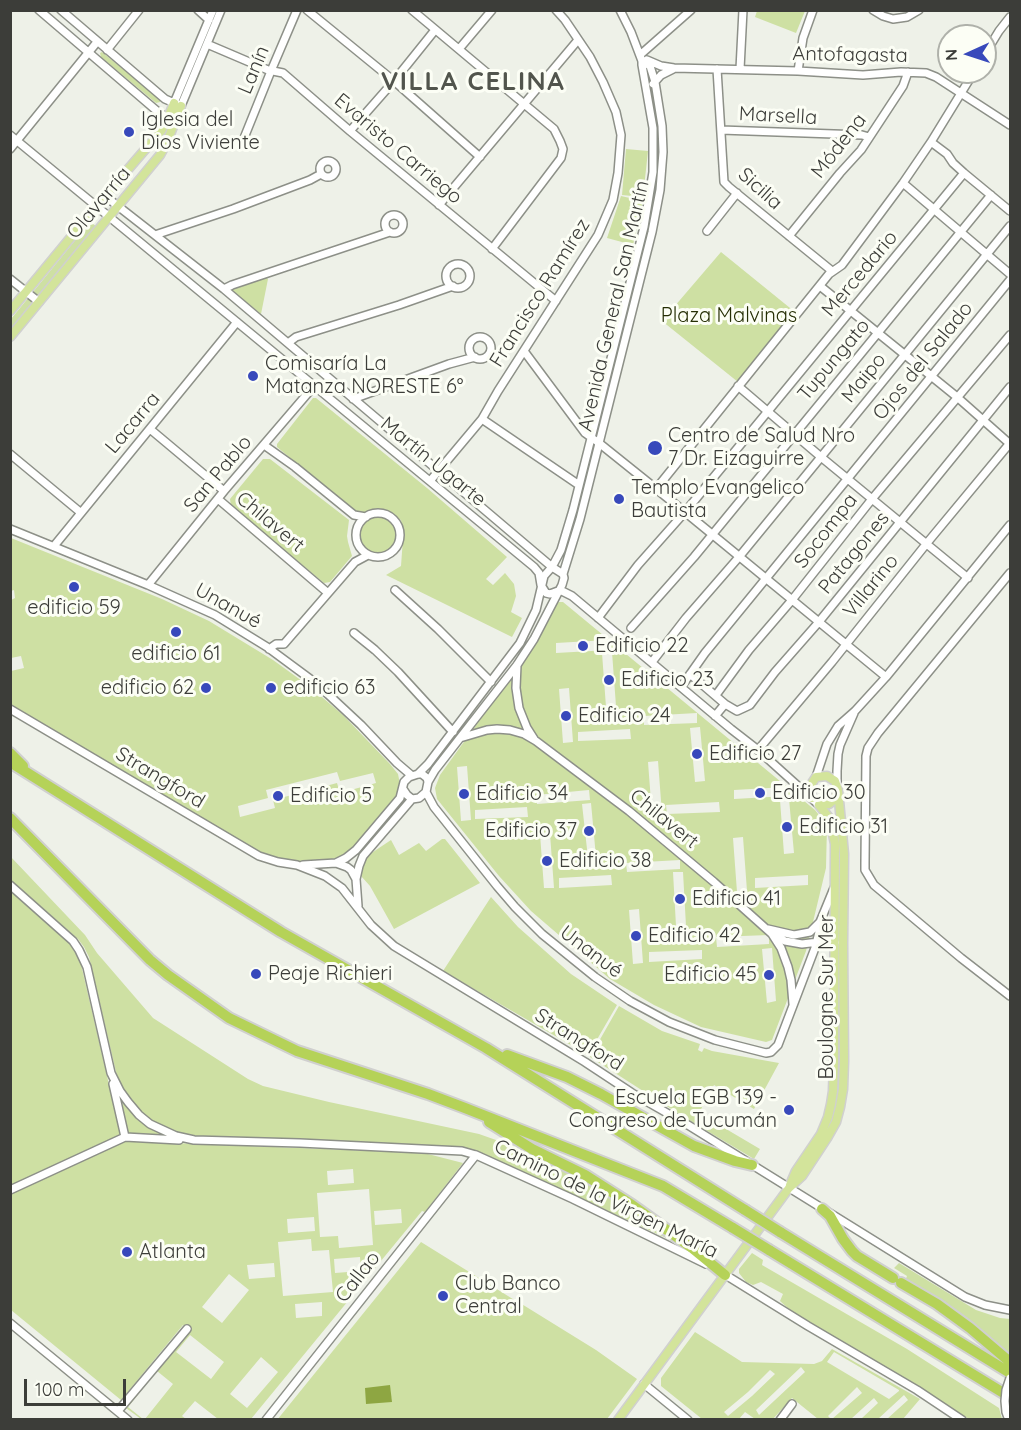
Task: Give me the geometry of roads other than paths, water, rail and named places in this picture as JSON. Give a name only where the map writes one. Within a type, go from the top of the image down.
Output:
[{"type":"highway","points":[[10,753],[33,777]]},
{"type":"highway","points":[[10,762],[281,932],[486,1048],[1011,1373]]},
{"type":"highway","points":[[10,818],[150,960],[229,1018],[297,1051],[429,1094],[663,1186],[1011,1397]]},
{"type":"highway","points":[[486,1048],[567,1077],[694,1146],[752,1165]]},
{"type":"highway","points":[[465,1108],[531,1149],[585,1175],[604,1187],[692,1248],[725,1275]]},
{"type":"highway","points":[[822,1209],[830,1216],[848,1246],[857,1256],[937,1304],[1011,1362]]},
{"type":"main road","name":"Olavarría","points":[[10,337],[160,155],[177,105]]},
{"type":"main road","name":"Olavarría","points":[[10,311],[105,196],[171,121]]},
{"type":"main road","points":[[812,798],[811,788],[815,778],[827,776],[835,781],[838,788],[835,800],[824,806],[819,805]]},
{"type":"main road","name":"Boulogne Sur Mer","points":[[618,1419],[789,1188],[802,1176],[836,1122],[843,1089],[844,854],[838,788]]},
{"type":"main road","name":"Boulogne Sur Mer","points":[[789,1188],[796,1171],[821,1134],[831,1104],[834,1062],[836,844],[830,819],[819,805]]},
{"type":"street","points":[[39,10],[171,121]]},
{"type":"street","points":[[61,10],[165,99],[177,105]]},
{"type":"street","points":[[107,50],[139,10]]},
{"type":"street","points":[[198,10],[209,20]]},
{"type":"street","name":"Olavarría","points":[[177,105],[213,10]]},
{"type":"street","name":"Olavarría","points":[[177,105],[221,10]]},
{"type":"street","name":"Lanín","points":[[242,143],[297,10]]},
{"type":"street","points":[[307,10],[394,81],[480,157]]},
{"type":"street","points":[[412,10],[554,129],[563,149],[561,158],[492,249]]},
{"type":"street","points":[[459,49],[492,10]]},
{"type":"street","name":"Francisco Ramírez","points":[[430,481],[482,419],[598,235],[613,200],[621,135],[616,112],[590,57],[556,10]]},
{"type":"street","points":[[620,10],[641,58],[691,10]]},
{"type":"street","points":[[740,69],[743,10]]},
{"type":"street","points":[[798,71],[803,38],[813,10]]},
{"type":"street","points":[[873,10],[893,19],[907,17],[919,10]]},
{"type":"street","points":[[997,34],[1011,17]]},
{"type":"street","points":[[350,131],[435,30]]},
{"type":"street","points":[[439,205],[578,40]]},
{"type":"street","points":[[10,149],[98,42]]},
{"type":"street","name":"Evaristo Carriego","points":[[207,44],[283,73],[556,301]]},
{"type":"street","name":"Antofagasta","points":[[641,58],[661,66],[674,68],[863,75],[926,73],[936,76],[1009,122]]},
{"type":"street","name":"Avenida General San Martín","points":[[428,782],[517,665],[534,639],[564,578],[563,574],[580,519],[652,232],[660,190],[663,153],[655,81],[650,66],[641,58]]},
{"type":"street","name":"Avenida General San Martín","points":[[415,774],[428,764],[520,643],[536,610],[544,576],[552,567],[567,533],[648,209],[653,172],[653,128],[641,58]]},
{"type":"street","points":[[647,94],[661,75],[674,68]]},
{"type":"street","name":"Sicilia","points":[[717,69],[723,177],[726,185],[832,272]]},
{"type":"street","name":"Módena","points":[[789,236],[861,150],[903,86],[908,72]]},
{"type":"street","points":[[656,489],[820,286],[832,272],[842,265],[903,183],[967,84]]},
{"type":"street","name":"Marsella","points":[[721,130],[869,137]]},
{"type":"street","name":"Martín Ugarte","points":[[10,135],[98,205],[534,567],[541,578],[541,585]]},
{"type":"street","points":[[931,141],[947,154],[964,173],[1011,211]]},
{"type":"street","name":"Mercedario","points":[[598,618],[638,566],[686,512],[964,173]]},
{"type":"street","points":[[155,235],[310,180],[321,174]]},
{"type":"street","points":[[903,183],[1011,274]]},
{"type":"street","points":[[708,231],[737,193]]},
{"type":"street","name":"Tupungato","points":[[631,628],[694,557],[991,195]]},
{"type":"street","name":"Martín Ugarte","points":[[105,196],[224,289],[563,574]]},
{"type":"street","name":"Maipo","points":[[652,662],[1011,226]]},
{"type":"street","points":[[224,289],[390,232]]},
{"type":"street","points":[[10,279],[39,303]]},
{"type":"street","name":"Ojos del Salado","points":[[681,687],[705,652],[1011,280]]},
{"type":"street","points":[[288,343],[296,336],[453,286]]},
{"type":"street","points":[[820,286],[1010,443]]},
{"type":"street","name":"Lacarra","points":[[54,546],[237,322]]},
{"type":"street","name":"Socompa","points":[[716,695],[749,650],[872,499],[1011,335]]},
{"type":"street","points":[[524,351],[581,430],[686,512],[886,677]]},
{"type":"street","points":[[353,399],[449,363],[475,357]]},
{"type":"street","name":"San Pablo","points":[[148,585],[224,491],[314,386]]},
{"type":"street","points":[[738,386],[968,578]]},
{"type":"street","name":"Patagones","points":[[725,704],[736,711],[750,705],[1011,387]]},
{"type":"street","points":[[482,419],[579,485]]},
{"type":"street","name":"Chilavert","points":[[150,429],[224,491]]},
{"type":"street","name":"Villarino","points":[[758,750],[1010,443]]},
{"type":"street","points":[[264,445],[354,515],[366,517]]},
{"type":"street","points":[[10,454],[80,512]]},
{"type":"street","name":"Chilavert","points":[[218,499],[328,593]]},
{"type":"street","points":[[357,529],[366,517],[379,513],[391,518],[399,528],[400,535],[397,547],[387,556],[368,555],[361,550],[357,542]]},
{"type":"street","points":[[354,515],[357,529],[356,562]]},
{"type":"street","name":"Boulogne Sur Mer","points":[[815,778],[831,735],[886,677],[1011,525]]},
{"type":"street","name":"Unanué","points":[[10,529],[148,585],[214,615],[270,649],[311,679],[340,704],[397,763],[415,774]]},
{"type":"street","points":[[270,649],[276,644],[284,644],[356,562],[368,555]]},
{"type":"street","points":[[1011,573],[868,748],[866,756],[865,870],[874,885],[961,958],[1011,996]]},
{"type":"street","points":[[541,585],[546,593],[550,594],[560,590],[572,596],[758,750],[819,805]]},
{"type":"street","points":[[395,590],[438,628],[491,682]]},
{"type":"street","points":[[354,633],[398,672],[453,732]]},
{"type":"street","points":[[282,658],[286,650],[284,644]]},
{"type":"street","name":"Chilavert","points":[[517,665],[516,688],[519,708],[527,728],[536,741]]},
{"type":"street","points":[[690,674],[725,704],[715,716]]},
{"type":"street","name":"Strangford","points":[[10,709],[259,856],[314,871],[335,882],[371,925],[394,946],[965,1297],[991,1307],[1011,1310]]},
{"type":"street","name":"Boulogne Sur Mer","points":[[838,788],[838,754],[855,711]]},
{"type":"street","name":"Chilavert","points":[[460,738],[486,730],[503,729],[524,734],[536,741],[629,811],[766,928]]},
{"type":"street","name":"Unanué","points":[[397,763],[404,786]]},
{"type":"street","points":[[336,863],[356,850],[400,798],[404,786],[415,774],[425,776],[428,782],[426,792],[416,798],[363,856],[356,879],[358,907]]},
{"type":"street","points":[[799,786],[815,778]]},
{"type":"street","points":[[404,786],[407,795],[416,798]]},
{"type":"street","name":"Unanué","points":[[426,792],[434,807],[497,886],[530,922],[557,948],[642,1008],[685,1029],[715,1040],[766,1053],[775,1049],[780,1043],[793,1008]]},
{"type":"street","name":"Unanué","points":[[416,798],[434,807]]},
{"type":"street","points":[[336,863],[348,867],[356,879]]},
{"type":"street","name":"Strangford","points":[[297,866],[336,863]]},
{"type":"street","points":[[793,1008],[836,884]]},
{"type":"street","name":"Camino de la Virgen María","points":[[10,885],[73,941],[84,958],[125,1137],[450,1150],[476,1155],[573,1199],[725,1275],[962,1419]]},
{"type":"street","points":[[766,928],[787,935],[804,934],[814,929],[823,916]]},
{"type":"street","points":[[766,928],[785,941],[802,944],[831,941],[835,943]]},
{"type":"street","points":[[766,928],[777,940],[784,957],[791,980],[793,1008]]},
{"type":"street","name":"Camino de la Virgen María","points":[[111,1073],[120,1091],[139,1115],[150,1124],[164,1131],[195,1140]]},
{"type":"street","points":[[10,1190],[125,1137]]},
{"type":"street","name":"Callao","points":[[266,1419],[476,1155]]},
{"type":"street","points":[[10,1323],[128,1419]]},
{"type":"street","points":[[118,1411],[187,1329]]},
{"type":"street","points":[[1009,1419],[1005,1401],[1006,1390],[1011,1378]]},
{"type":"street","points":[[644,1384],[688,1419]]},
{"type":"street","points":[[780,1419],[792,1404]]},
{"type":"place","name":"Iglesia del Dios Viviente","points":[[129,132]]},
{"type":"place","name":"Comisaría La Matanza NORESTE 6°","points":[[253,376]]},
{"type":"place","name":"Centro de Salud Nro 7 Dr. Eizaguirre","points":[[655,448]]},
{"type":"place","name":"Templo Evangelico Bautista","points":[[619,499]]},
{"type":"place","name":"edificio 59","points":[[74,587]]},
{"type":"place","name":"edificio 61","points":[[176,632]]},
{"type":"place","name":"Edificio 22","points":[[583,646]]},
{"type":"place","name":"Edificio 23","points":[[609,680]]},
{"type":"place","name":"edificio 62","points":[[206,688]]},
{"type":"place","name":"edificio 63","points":[[271,688]]},
{"type":"place","name":"Edificio 24","points":[[566,716]]},
{"type":"place","name":"Edificio 27","points":[[697,754]]},
{"type":"place","name":"Edificio 30","points":[[760,793]]},
{"type":"place","name":"Edificio 34","points":[[464,794]]},
{"type":"place","name":"Edificio 5","points":[[278,796]]},
{"type":"place","name":"Edificio 31","points":[[787,827]]},
{"type":"place","name":"Edificio 37","points":[[589,831]]},
{"type":"place","name":"Edificio 38","points":[[547,861]]},
{"type":"place","name":"Edificio 41","points":[[680,899]]},
{"type":"place","name":"Edificio 42","points":[[636,936]]},
{"type":"place","name":"Peaje Richieri","points":[[256,974]]},
{"type":"place","name":"Edificio 45","points":[[769,975]]},
{"type":"place","name":"Escuela EGB 139 - Congreso de Tucumán","points":[[789,1110]]},
{"type":"place","name":"Atlanta","points":[[127,1252]]},
{"type":"place","name":"Club Banco Central","points":[[443,1296]]},
{"type":"district","name":"VILLA CELINA","points":[[473,82]]},
{"type":"park label","name":"Plaza Malvinas","points":[[729,316]]}]
